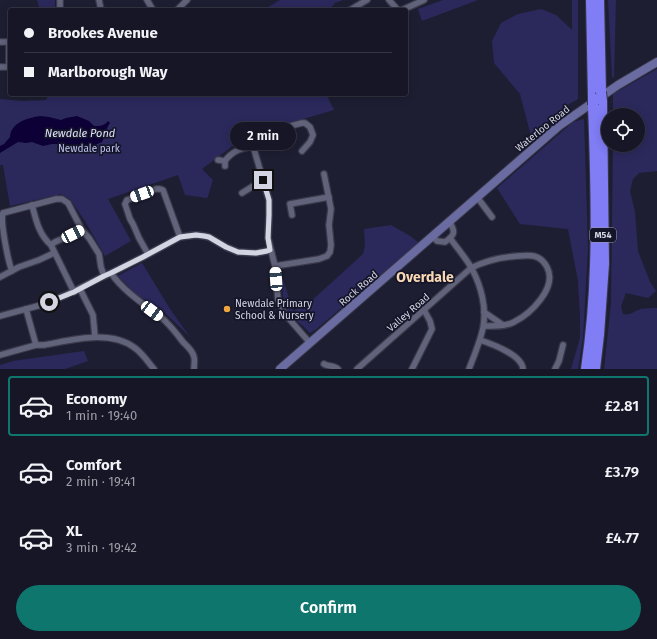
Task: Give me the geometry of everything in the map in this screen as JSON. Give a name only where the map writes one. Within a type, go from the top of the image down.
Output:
[{"type":"highway","name":"M54","points":[[584,0],[596,98]]},
{"type":"highway","name":"M54","points":[[591,0],[604,264],[595,369]]},
{"type":"highway","name":"M54","points":[[599,0],[600,46]]},
{"type":"highway","name":"M54","points":[[586,369],[591,332],[595,266],[596,98],[602,0]]},
{"type":"street","points":[[179,8],[187,0]]},
{"type":"street","points":[[353,8],[367,0]]},
{"type":"street","points":[[389,0],[396,8]]},
{"type":"street","points":[[406,8],[424,0]]},
{"type":"street","name":"Waterloo Road","points":[[449,221],[559,126],[618,85],[657,62]]},
{"type":"street","points":[[302,150],[310,142],[313,135],[310,127],[305,123],[267,132],[258,138],[253,146],[269,200],[268,238],[275,266],[278,300],[284,313],[310,343]]},
{"type":"street","points":[[218,160],[225,164],[227,158],[241,148],[253,146]]},
{"type":"street","points":[[275,266],[324,258],[329,254],[331,248],[329,228],[331,209],[324,174]]},
{"type":"street","points":[[242,192],[249,191],[263,180]]},
{"type":"street","points":[[148,254],[130,220],[125,204],[127,200],[156,189],[160,188],[163,190],[180,237]]},
{"type":"street","points":[[292,215],[290,204],[329,197]]},
{"type":"street","points":[[477,197],[492,217]]},
{"type":"street","points":[[12,271],[2,223],[3,213],[56,199],[62,199],[68,203],[82,230],[99,254],[100,267],[104,276]]},
{"type":"street","points":[[32,205],[40,232],[46,241],[51,245],[54,253],[93,315],[95,337]]},
{"type":"street","points":[[432,236],[437,240],[445,242],[450,238],[453,235],[453,228],[449,221]]},
{"type":"street","name":"Rock Road","points":[[280,369],[449,221]]},
{"type":"street","points":[[51,245],[82,230]]},
{"type":"street","points":[[0,316],[41,305],[77,290],[180,237],[192,235],[209,237],[238,252],[256,253],[270,250]]},
{"type":"street","points":[[450,238],[471,268],[481,290],[484,326],[469,369]]},
{"type":"street","points":[[0,278],[25,264],[40,260],[54,253]]},
{"type":"street","points":[[471,268],[481,263],[506,256],[529,255],[536,256],[542,260],[549,270],[550,278],[548,286],[544,294],[528,313],[512,323],[503,326],[484,326]]},
{"type":"street","name":"Valley Road","points":[[357,369],[471,268]]},
{"type":"street","points":[[111,273],[140,302],[169,325],[193,353],[194,369]]},
{"type":"street","points":[[26,309],[36,345]]},
{"type":"street","points":[[412,369],[432,329],[429,317],[424,310]]},
{"type":"street","points":[[484,312],[503,326]]},
{"type":"street","points":[[0,355],[36,345],[95,337],[122,341],[130,345],[146,359],[154,369]]},
{"type":"street","points":[[480,340],[505,350],[519,361],[524,369]]},
{"type":"street","points":[[555,369],[563,345]]},
{"type":"street","points":[[554,353],[560,355]]},
{"type":"street","points":[[324,364],[327,366],[334,366],[338,369]]},
{"type":"green space","points":[[37,0],[55,0],[55,8],[39,8]]},
{"type":"green space","points":[[280,0],[343,0],[335,3],[331,8],[267,8]]},
{"type":"green space","points":[[443,0],[478,0],[422,21],[418,9]]},
{"type":"green space","points":[[572,0],[578,0],[578,99],[566,106],[531,136],[520,94],[494,63],[492,41],[501,23],[518,14],[541,9],[556,15],[572,30]]},
{"type":"green space","points":[[608,0],[616,0],[614,78],[612,76]]},
{"type":"green space","points":[[657,69],[657,171],[639,173],[633,179],[630,191],[635,212],[638,251],[650,282],[656,291],[648,298],[626,293],[621,306],[623,314],[630,314],[641,309],[657,308],[657,369],[604,369],[611,304],[613,152],[645,152],[645,108],[613,108],[613,94]]},
{"type":"green space","name":"Newdale park","points":[[48,96],[327,96],[334,110],[262,131],[234,145],[202,169],[213,180],[207,198],[185,195],[178,175],[108,199],[131,241],[105,256],[85,221],[70,199],[61,194],[10,206],[3,165],[0,165],[0,99],[23,101],[46,100]]},
{"type":"green space","points":[[584,119],[588,248],[583,338],[578,369],[571,369],[580,338],[580,317],[578,281],[568,229],[520,224],[497,188],[573,122]]},
{"type":"green space","points":[[391,225],[419,243],[310,333],[289,315],[284,303],[280,269],[293,311],[308,304],[363,254],[365,245],[364,229]]},
{"type":"green space","points":[[195,231],[207,233],[239,248],[267,251],[257,256],[240,255],[231,253],[208,241],[194,238],[181,240],[145,260],[143,257],[146,252],[173,236]]},
{"type":"green space","points":[[142,263],[170,309],[190,337],[161,309],[137,295],[118,276]]},
{"type":"green space","points":[[84,351],[88,361],[65,369],[0,369],[0,365],[13,361]]},
{"type":"water","name":"Newdale Pond","points":[[40,116],[61,120],[77,116],[89,121],[94,126],[105,124],[108,121],[110,123],[107,127],[102,142],[88,148],[80,149],[59,144],[43,146],[32,142],[18,142],[0,153],[0,146],[10,137],[13,128],[17,124],[30,118]]},
{"type":"place","name":"Newdale Primary School & Nursery","points":[[227,309]]},
{"type":"district","name":"Overdale","points":[[425,277]]},
{"type":"route","points":[[49,302],[74,292],[172,241],[188,235],[209,237],[238,252],[256,253],[270,250],[268,238],[269,200],[263,180]]}]
